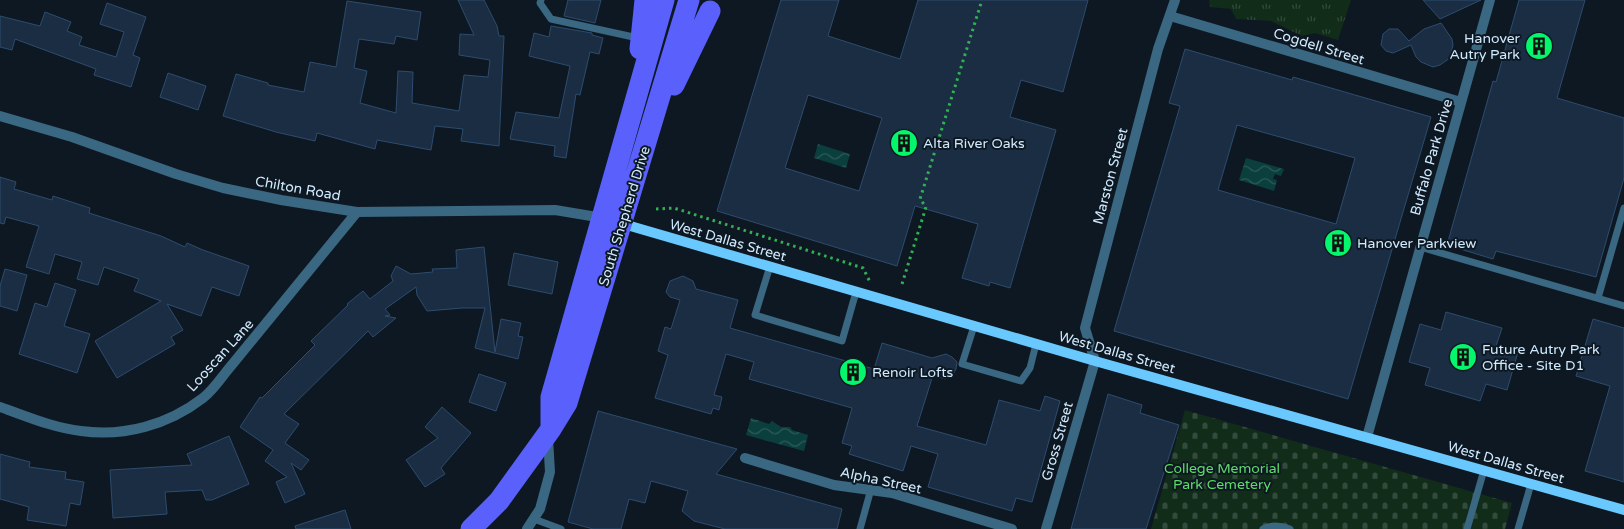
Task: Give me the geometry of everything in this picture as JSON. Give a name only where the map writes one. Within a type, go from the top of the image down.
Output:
[{"type":"main road","points":[[638,90],[640,39],[645,0]]},
{"type":"main road","name":"South Shepherd Drive","points":[[612,221],[638,90],[664,0]]},
{"type":"main road","name":"South Shepherd Drive","points":[[549,430],[551,397],[612,221],[645,146],[689,0]]},
{"type":"main road","points":[[645,146],[711,5]]},
{"type":"main road","name":"West Dallas Street","points":[[612,221],[1095,361],[1624,510]]},
{"type":"main road","points":[[471,529],[499,501],[549,430]]},
{"type":"street","name":"Marston Street","points":[[1095,361],[1085,328],[1158,49],[1176,0]]},
{"type":"street","name":"Buffalo Park Drive","points":[[1366,437],[1490,0]]},
{"type":"street","name":"Cogdell Street","points":[[1170,16],[1461,102]]},
{"type":"street","name":"Chilton Road","points":[[0,116],[72,137],[141,162],[224,188],[281,200],[357,212],[555,210],[612,221]]},
{"type":"street","name":"Looscan Lane","points":[[0,407],[80,431],[116,433],[147,428],[176,415],[210,391],[357,212]]},
{"type":"street","name":"Gross Street","points":[[1046,529],[1095,361]]},
{"type":"street","points":[[527,529],[540,509],[550,472],[549,430]]},
{"type":"street","name":"Alpha Street","points":[[745,458],[834,484],[892,493],[1012,529]]},
{"type":"lane","points":[[541,0],[540,3],[551,19],[640,39]]},
{"type":"lane","points":[[1598,298],[1624,208]]},
{"type":"lane","points":[[1420,247],[1624,306]]},
{"type":"lane","points":[[770,266],[755,315],[842,341],[856,292]]},
{"type":"lane","points":[[974,326],[962,364],[1021,380],[1030,368],[1036,344]]},
{"type":"lane","points":[[1466,529],[1484,470]]},
{"type":"lane","points":[[1518,529],[1531,484]]},
{"type":"lane","points":[[860,529],[871,489]]},
{"type":"lane","points":[[534,520],[561,529]]},
{"type":"lane","points":[[1262,529],[1268,526],[1290,529]]},
{"type":"path","points":[[902,284],[926,207],[920,199],[982,0]]},
{"type":"path","points":[[656,209],[674,208],[863,268]]},
{"type":"green space","points":[[1209,0],[1351,0],[1338,40],[1315,33],[1302,36],[1271,21],[1236,19],[1231,9],[1210,7]]},
{"type":"green space","name":"College Memorial Park Cemetery","points":[[1185,410],[1512,503],[1505,529],[1151,529]]},
{"type":"water","points":[[818,144],[850,154],[846,168],[814,158]]},
{"type":"water","points":[[1246,158],[1284,169],[1281,176],[1275,174],[1273,179],[1277,180],[1274,191],[1239,180]]},
{"type":"water","points":[[751,418],[769,424],[772,421],[781,427],[790,427],[792,430],[808,435],[804,451],[746,435]]},
{"type":"building","points":[[458,0],[484,0],[497,26],[499,36],[504,36],[499,146],[461,141],[463,129],[435,126],[431,150],[377,140],[375,149],[317,133],[315,141],[276,132],[223,116],[236,74],[268,83],[268,85],[304,92],[310,62],[336,67],[347,1],[421,12],[417,40],[396,36],[394,44],[359,39],[354,68],[367,71],[360,103],[396,113],[398,71],[413,72],[412,103],[459,111],[464,75],[488,77],[490,60],[459,55],[460,34],[474,35]]},
{"type":"building","points":[[568,0],[601,0],[595,23],[564,16]]},
{"type":"building","points":[[781,0],[839,0],[828,36],[900,59],[918,0],[1088,0],[1063,92],[1021,80],[1010,117],[1056,130],[1010,288],[990,282],[989,286],[962,278],[978,224],[915,206],[897,266],[717,211]],"holes":[[[808,95],[882,118],[859,191],[785,168]]]},
{"type":"building","points":[[1423,0],[1481,0],[1440,19]]},
{"type":"building","points":[[1519,0],[1585,0],[1557,98],[1624,118],[1624,178],[1596,277],[1496,251],[1493,259],[1447,245],[1493,81],[1496,82]]},
{"type":"building","points":[[107,3],[146,17],[133,55],[140,58],[131,87],[94,75],[96,69],[15,39],[12,50],[0,47],[0,16],[40,26],[45,12],[71,22],[67,31],[82,37],[79,45],[116,57],[124,32],[100,24]]},
{"type":"building","points":[[1441,23],[1452,39],[1453,45],[1450,58],[1440,65],[1433,67],[1421,62],[1416,57],[1411,45],[1393,53],[1386,51],[1381,45],[1383,34],[1389,29],[1398,29],[1409,41],[1424,29]]},
{"type":"building","points":[[551,26],[592,33],[592,35],[603,38],[599,54],[590,52],[580,95],[576,94],[566,158],[554,156],[555,146],[510,139],[516,112],[559,118],[570,66],[529,56],[534,33],[549,37]]},
{"type":"building","name":"Hanover Parkview","points":[[1185,49],[1292,80],[1293,77],[1431,117],[1348,399],[1114,331],[1180,106],[1169,103]],"holes":[[[1237,125],[1355,158],[1336,224],[1218,190]]]},
{"type":"building","points":[[168,73],[206,86],[198,110],[160,97]]},
{"type":"building","points":[[0,177],[16,182],[14,189],[52,200],[53,196],[90,208],[89,213],[161,236],[185,247],[187,243],[249,266],[239,296],[212,287],[201,316],[167,304],[183,330],[171,337],[175,344],[117,378],[95,341],[161,301],[134,291],[139,279],[104,267],[98,285],[77,279],[82,262],[55,254],[49,274],[26,267],[39,226],[6,217],[4,224],[0,223]]},
{"type":"building","points":[[484,247],[495,352],[501,319],[521,323],[518,336],[523,337],[518,359],[475,348],[485,308],[427,311],[417,295],[416,287],[385,309],[390,315],[385,316],[396,318],[373,337],[368,331],[284,414],[299,424],[285,443],[309,460],[301,470],[291,463],[305,494],[285,503],[276,482],[287,477],[265,461],[273,450],[240,427],[260,397],[262,398],[315,345],[311,341],[347,304],[363,291],[370,299],[393,281],[391,276],[396,266],[411,274],[433,272],[432,269],[457,268],[456,250]]},
{"type":"building","points":[[514,253],[558,262],[552,294],[508,285]]},
{"type":"building","points":[[5,269],[27,275],[17,311],[0,306],[0,286]]},
{"type":"building","name":"Renoir Lofts","points":[[683,276],[693,281],[696,289],[738,300],[730,328],[874,369],[882,343],[932,358],[946,354],[952,357],[957,362],[956,369],[952,376],[945,379],[933,375],[917,426],[986,445],[999,400],[1040,411],[1045,396],[1060,401],[1032,502],[1016,498],[1012,511],[928,487],[938,454],[911,446],[903,471],[849,454],[852,446],[842,443],[852,408],[749,379],[754,362],[726,354],[714,395],[722,397],[719,410],[713,408],[711,414],[655,398],[668,355],[658,351],[665,327],[671,329],[680,300],[670,297],[666,292],[670,281]]},
{"type":"building","points":[[55,283],[76,290],[64,326],[90,334],[77,373],[19,354],[35,303],[47,307]]},
{"type":"building","name":"Future Autry Park Office - Site D1","points":[[1446,312],[1502,328],[1496,346],[1518,352],[1507,390],[1486,384],[1480,401],[1425,385],[1430,368],[1409,362],[1420,324],[1441,330]]},
{"type":"building","points":[[1593,319],[1624,328],[1624,482],[1585,471],[1610,386],[1576,376]]},
{"type":"building","points":[[479,374],[506,383],[496,411],[469,402]]},
{"type":"building","points":[[1108,394],[1142,405],[1140,413],[1179,425],[1146,529],[1071,529]]},
{"type":"building","points":[[442,407],[471,433],[441,468],[445,474],[425,487],[406,460],[438,438],[425,427]]},
{"type":"building","points":[[598,411],[737,449],[716,474],[842,509],[837,529],[725,529],[694,521],[682,511],[688,491],[651,481],[645,503],[629,499],[621,529],[593,529],[568,522]]},
{"type":"building","points":[[229,436],[249,484],[212,500],[206,500],[202,490],[165,492],[167,514],[113,518],[110,470],[192,465],[187,454]]},
{"type":"building","points":[[0,454],[30,462],[29,467],[66,472],[65,479],[84,482],[80,505],[70,503],[66,526],[27,520],[29,507],[0,499]]},
{"type":"building","points":[[345,510],[351,529],[296,529],[295,526]]},
{"type":"place","name":"Hanover Autry Park","points":[[1539,46]]},
{"type":"place","name":"Alta River Oaks","points":[[904,143]]},
{"type":"place","name":"Hanover Parkview","points":[[1338,243]]},
{"type":"place","name":"Future Autry Park Office - Site D1","points":[[1463,357]]},
{"type":"place","name":"Renoir Lofts","points":[[853,372]]}]
